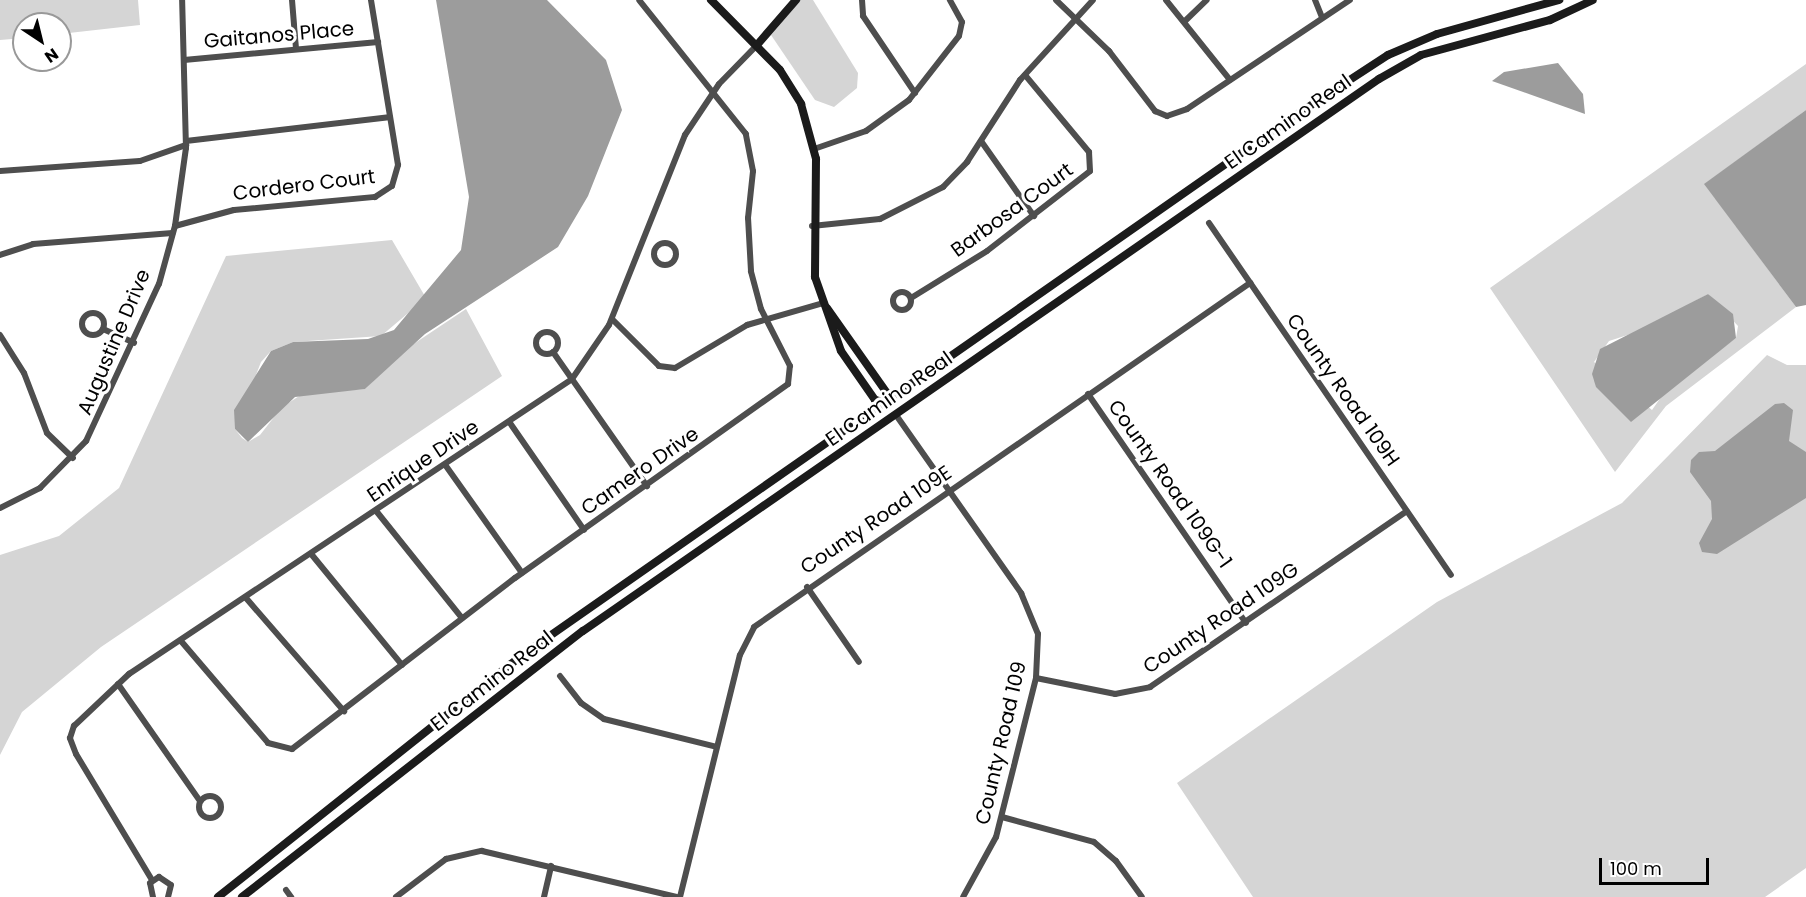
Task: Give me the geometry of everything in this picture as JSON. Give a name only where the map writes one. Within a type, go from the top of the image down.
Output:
[{"type":"main road","points":[[711,0],[757,45],[801,104],[814,149],[812,258],[823,303],[841,351],[875,400],[887,403]]},
{"type":"main road","name":"Enrique Drive","points":[[757,45],[794,0]]},
{"type":"main road","name":"El Camino Real","points":[[218,897],[521,656],[1388,55],[1437,34],[1559,0]]},
{"type":"main road","name":"El Camino Real","points":[[242,897],[583,631],[1379,79],[1421,55],[1550,20],[1593,0]]},
{"type":"main road","points":[[823,303],[887,393],[887,403],[896,415]]},
{"type":"street","name":"Augustine Drive","points":[[0,508],[40,488],[73,458],[93,431],[134,343],[174,230],[186,143],[182,0]]},
{"type":"street","points":[[292,0],[296,50]]},
{"type":"street","name":"Cordero Court","points":[[0,255],[33,244],[174,230],[234,210],[381,194],[398,173],[371,0]]},
{"type":"street","name":"Camero Drive","points":[[181,640],[274,748],[298,747],[522,573],[788,384],[790,366],[767,322],[749,256],[750,145],[735,114],[639,0]]},
{"type":"street","points":[[862,0],[863,16],[915,93]]},
{"type":"street","points":[[814,149],[872,128],[915,93],[959,36],[962,22],[950,0]]},
{"type":"street","points":[[1056,0],[1078,20],[1161,115],[1180,113],[1350,0]]},
{"type":"street","points":[[812,226],[866,222],[908,209],[943,187],[981,141],[1025,75],[1078,20],[1093,0]]},
{"type":"street","points":[[1166,0],[1230,80]]},
{"type":"street","points":[[1185,21],[1207,0]]},
{"type":"street","points":[[1315,0],[1322,17]]},
{"type":"street","name":"Gaitanos Place","points":[[184,60],[378,42]]},
{"type":"street","name":"Enrique Drive","points":[[168,897],[170,881],[152,880],[135,861],[70,738],[81,718],[118,684],[181,640],[446,466],[572,379],[595,352],[612,319],[681,143],[714,91],[757,45]]},
{"type":"street","name":"Barbosa Court","points":[[911,298],[1082,183],[1091,159],[1060,111],[1025,75]]},
{"type":"street","points":[[0,171],[140,161],[186,143],[389,117]]},
{"type":"street","points":[[981,141],[1034,216]]},
{"type":"street","name":"County Road 109H","points":[[1209,223],[1451,575]]},
{"type":"street","points":[[640,246],[654,250]]},
{"type":"street","name":"County Road 109E","points":[[679,897],[747,638],[759,622],[1250,283]]},
{"type":"street","points":[[612,319],[667,368],[689,363],[747,325],[767,322],[823,303]]},
{"type":"street","points":[[103,329],[134,343]]},
{"type":"street","points":[[0,335],[24,373],[46,434],[73,458]]},
{"type":"street","points":[[553,352],[647,486]]},
{"type":"street","name":"County Road 109G-1","points":[[1088,394],[1246,623]]},
{"type":"street","name":"County Road 109","points":[[896,415],[950,490],[1030,610],[1039,642],[1036,678],[1002,817],[986,861],[963,897]]},
{"type":"street","points":[[510,423],[584,530]]},
{"type":"street","points":[[446,466],[522,573]]},
{"type":"street","name":"County Road 109G","points":[[1036,678],[1106,693],[1135,693],[1246,623],[1407,511]]},
{"type":"street","points":[[377,512],[462,618]]},
{"type":"street","points":[[312,555],[402,665]]},
{"type":"street","points":[[807,587],[859,662]]},
{"type":"street","points":[[246,598],[344,711]]},
{"type":"street","points":[[560,676],[581,703],[604,718],[717,747]]},
{"type":"street","points":[[118,684],[200,801]]},
{"type":"street","points":[[1002,817],[1094,842],[1116,861],[1142,897]]},
{"type":"street","points":[[396,897],[438,864],[464,853],[491,852],[679,897]]},
{"type":"street","points":[[544,897],[551,866]]},
{"type":"street","points":[[152,880],[153,897]]},
{"type":"street","points":[[286,890],[291,897]]},
{"type":"shaded area","points":[[0,0],[138,0],[140,25],[72,33],[72,12],[12,12],[12,39],[0,40]]},
{"type":"shaded area","points":[[436,0],[547,0],[606,60],[622,110],[588,196],[558,247],[425,334],[365,389],[295,397],[248,442],[235,429],[234,410],[271,351],[293,342],[368,339],[394,330],[461,250],[469,197]]},
{"type":"shaded area","points":[[801,0],[813,0],[858,73],[857,88],[834,107],[815,100],[771,35]]},
{"type":"shaded area","points":[[1558,63],[1583,94],[1585,114],[1492,81],[1504,72]]},
{"type":"shaded area","points":[[1806,64],[1806,110],[1705,184],[1796,307],[1666,406],[1615,472],[1490,288]],"holes":[[[1708,294],[1738,326],[1736,338],[1666,390],[1652,410],[1594,362],[1609,341],[1640,331]]]},
{"type":"shaded area","points":[[1806,110],[1806,305],[1796,307],[1704,184]]},
{"type":"shaded area","points":[[392,240],[426,298],[381,336],[293,342],[271,351],[261,362],[235,429],[242,438],[248,442],[260,435],[282,407],[304,393],[365,389],[403,351],[466,309],[502,376],[101,647],[22,712],[0,755],[0,555],[59,536],[119,488],[226,256]]},
{"type":"shaded area","points":[[1708,294],[1733,314],[1736,338],[1631,422],[1596,387],[1592,374],[1600,349]]},
{"type":"shaded area","points":[[1767,355],[1787,365],[1806,365],[1806,868],[1765,897],[1253,897],[1177,783],[1437,602],[1622,503]]},
{"type":"shaded area","points":[[1784,403],[1793,410],[1789,441],[1806,452],[1806,498],[1717,554],[1702,552],[1699,543],[1712,519],[1711,501],[1690,472],[1691,460],[1699,452],[1715,451],[1775,404]]}]
